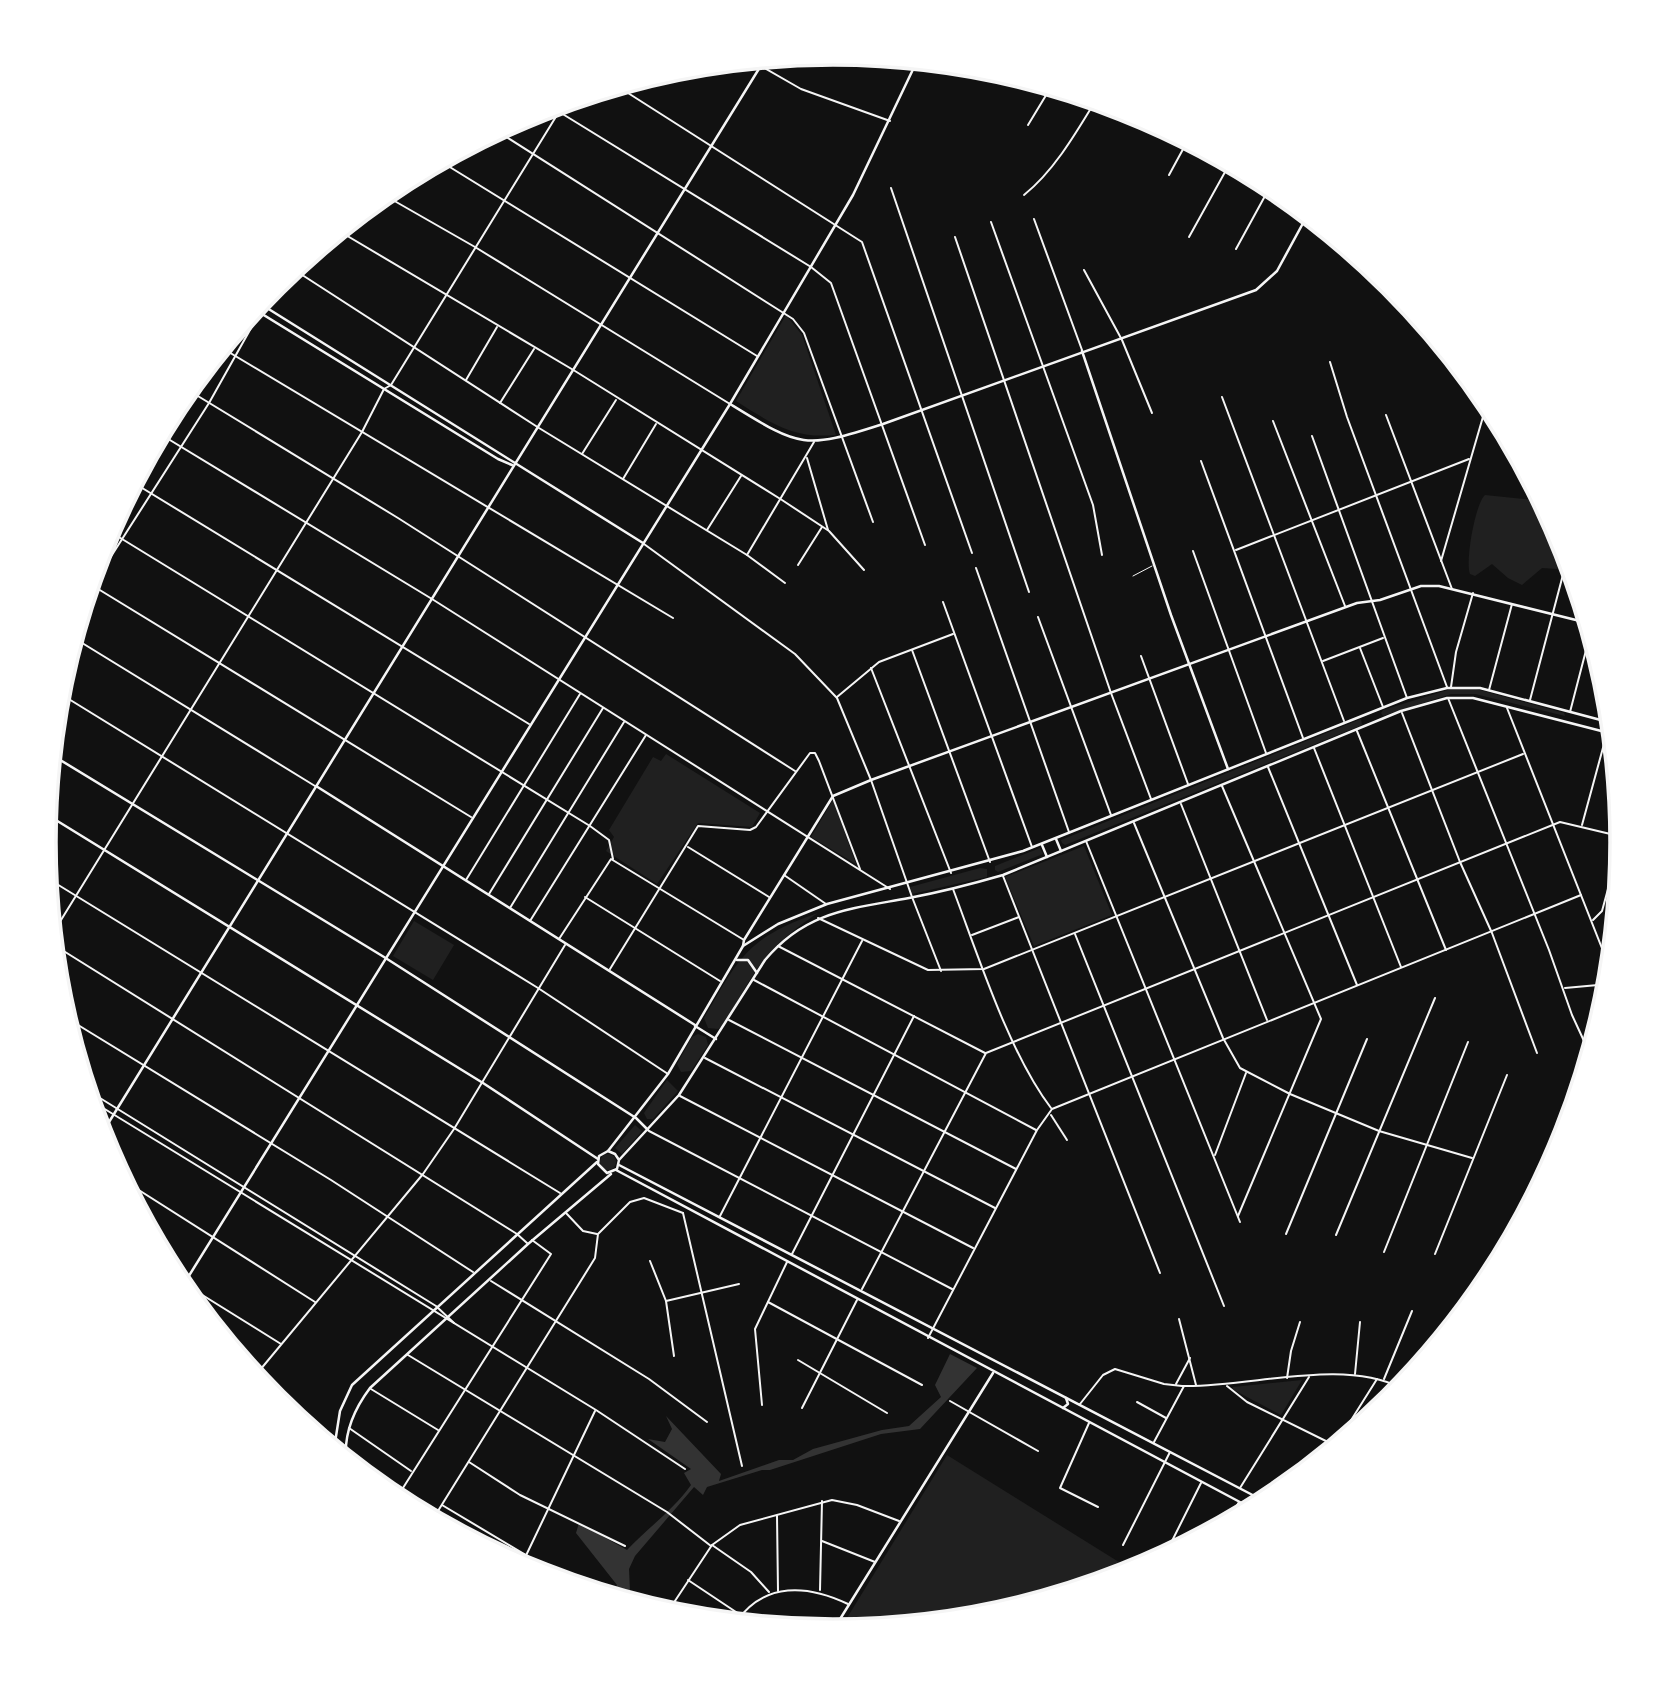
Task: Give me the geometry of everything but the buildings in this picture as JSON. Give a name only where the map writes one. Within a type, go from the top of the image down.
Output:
[{"type":"main road","points":[[109,1123],[760,68]]},
{"type":"main road","points":[[189,1276],[528,724],[730,404],[836,225],[890,121],[913,69]]},
{"type":"main road","points":[[730,404],[782,435],[814,442],[842,437],[1247,294],[1264,285],[1277,271],[1303,222]]},
{"type":"main road","points":[[268,309],[514,465],[643,543]]},
{"type":"main road","points":[[263,315],[498,459],[514,465]]},
{"type":"main road","points":[[1083,351],[1154,566],[1228,769]]},
{"type":"main road","points":[[335,1438],[340,1410],[352,1385],[430,1311],[598,1161],[636,1118],[668,1074],[744,940],[833,796],[1345,607],[1411,589],[1433,586],[1452,589],[1579,621]]},
{"type":"main road","points":[[743,946],[778,924],[827,904],[951,873],[1041,845],[1407,698],[1449,688],[1489,690],[1601,719]]},
{"type":"main road","points":[[345,1447],[355,1410],[370,1388],[532,1240],[614,1171],[679,1095],[705,1058],[752,980],[777,946],[818,918],[953,889],[1003,875],[1378,720],[1447,698],[1473,698],[1603,732]]},
{"type":"main road","points":[[1374,711],[1378,720]]},
{"type":"main road","points":[[1568,722],[1570,712]]},
{"type":"main road","points":[[61,760],[384,957],[636,1118],[648,1130]]},
{"type":"main road","points":[[316,786],[716,1039]]},
{"type":"main road","points":[[57,820],[483,1083],[588,1152],[598,1161],[603,1172],[614,1171],[688,1208],[1239,1502]]},
{"type":"main road","points":[[1056,839],[1061,850]]},
{"type":"main road","points":[[1041,845],[1046,849],[1047,857]]},
{"type":"main road","points":[[734,961],[748,960],[757,973]]},
{"type":"main road","points":[[608,1151],[615,1154],[619,1163],[791,1255],[1253,1496]]},
{"type":"main road","points":[[840,1620],[993,1372]]},
{"type":"main road","points":[[1063,1408],[1068,1404],[1066,1398]]},
{"type":"street","points":[[764,68],[801,89],[890,121]]},
{"type":"street","points":[[627,93],[711,148],[857,237],[868,253],[972,553]]},
{"type":"street","points":[[1028,125],[1046,95]]},
{"type":"street","points":[[1024,195],[1038,184],[1058,158],[1090,109]]},
{"type":"street","points":[[562,114],[811,267],[834,288],[925,544]]},
{"type":"street","points":[[61,920],[362,432],[384,388],[391,385],[448,296],[475,247],[556,116]]},
{"type":"street","points":[[507,137],[783,311],[804,333],[873,522]]},
{"type":"street","points":[[1169,175],[1183,148]]},
{"type":"street","points":[[449,167],[757,356]]},
{"type":"street","points":[[1189,237],[1225,171]]},
{"type":"street","points":[[891,188],[1029,592]]},
{"type":"street","points":[[1236,249],[1265,196]]},
{"type":"street","points":[[395,201],[475,247],[730,404]]},
{"type":"street","points":[[1034,219],[1083,351]]},
{"type":"street","points":[[991,222],[1093,505],[1102,555]]},
{"type":"street","points":[[347,236],[575,371],[782,500],[829,531],[864,570]]},
{"type":"street","points":[[955,237],[1111,693],[1151,800]]},
{"type":"street","points":[[1084,270],[1122,340],[1152,413]]},
{"type":"street","points":[[302,275],[622,481],[747,555],[785,583]]},
{"type":"street","points":[[112,552],[209,403],[255,323]]},
{"type":"street","points":[[466,380],[497,326]]},
{"type":"street","points":[[500,403],[534,348]]},
{"type":"street","points":[[230,353],[673,618]]},
{"type":"street","points":[[1330,362],[1347,417],[1449,688]]},
{"type":"street","points":[[197,396],[795,771]]},
{"type":"street","points":[[1222,397],[1345,722]]},
{"type":"street","points":[[582,455],[617,399]]},
{"type":"street","points":[[1386,415],[1452,589]]},
{"type":"street","points":[[1441,562],[1483,416]]},
{"type":"street","points":[[1273,421],[1345,607]]},
{"type":"street","points":[[622,481],[657,423]]},
{"type":"street","points":[[1312,436],[1407,698]]},
{"type":"street","points":[[169,439],[558,678],[890,889]]},
{"type":"street","points":[[747,555],[814,442]]},
{"type":"street","points":[[806,457],[829,531]]},
{"type":"street","points":[[1236,551],[1469,459]]},
{"type":"street","points":[[1201,461],[1304,739]]},
{"type":"street","points":[[706,531],[742,475]]},
{"type":"street","points":[[142,488],[528,724]]},
{"type":"street","points":[[798,565],[822,526]]},
{"type":"street","points":[[121,538],[568,812],[609,840],[612,859],[584,897],[558,940]]},
{"type":"street","points":[[643,543],[795,654],[836,698],[871,780],[912,897],[942,972]]},
{"type":"street","points":[[1193,551],[1266,754]]},
{"type":"street","points":[[976,568],[1070,833]]},
{"type":"street","points":[[1530,701],[1563,574]]},
{"type":"street","points":[[98,589],[471,817]]},
{"type":"street","points":[[1449,688],[1473,593]]},
{"type":"street","points":[[943,603],[1032,848]]},
{"type":"street","points":[[1489,690],[1513,603]]},
{"type":"street","points":[[1038,617],[1112,816]]},
{"type":"street","points":[[836,698],[887,658],[953,634]]},
{"type":"street","points":[[1322,662],[1384,638]]},
{"type":"street","points":[[82,643],[316,786]]},
{"type":"street","points":[[1359,647],[1383,707]]},
{"type":"street","points":[[1570,712],[1587,648]]},
{"type":"street","points":[[912,650],[990,862]]},
{"type":"street","points":[[1142,656],[1189,785]]},
{"type":"street","points":[[871,668],[951,873]]},
{"type":"street","points":[[466,881],[580,694]]},
{"type":"street","points":[[1447,698],[1585,1042]]},
{"type":"street","points":[[69,700],[538,988],[668,1074]]},
{"type":"street","points":[[1507,706],[1523,754],[1603,950]]},
{"type":"street","points":[[488,895],[603,708]]},
{"type":"street","points":[[1401,711],[1492,933],[1537,1053]]},
{"type":"street","points":[[509,908],[624,722]]},
{"type":"street","points":[[1357,730],[1446,951]]},
{"type":"street","points":[[530,921],[646,735]]},
{"type":"street","points":[[1582,826],[1604,743]]},
{"type":"street","points":[[1314,747],[1401,968]]},
{"type":"street","points":[[608,972],[699,825],[750,830],[768,813],[810,753],[815,753],[819,761],[860,870]]},
{"type":"street","points":[[818,918],[928,970],[942,972],[984,969],[1523,754]]},
{"type":"street","points":[[1268,766],[1357,986]]},
{"type":"street","points":[[1222,785],[1321,1023],[1238,1216]]},
{"type":"street","points":[[1180,802],[1268,1021]]},
{"type":"street","points":[[1133,821],[1223,1038],[1232,1058],[1246,1073],[1379,1131],[1472,1158]]},
{"type":"street","points":[[861,1291],[985,1053],[1552,825],[1564,822],[1611,834]]},
{"type":"street","points":[[1086,841],[1177,1058],[1240,1222]]},
{"type":"street","points":[[686,845],[770,898]]},
{"type":"street","points":[[612,859],[744,940]]},
{"type":"street","points":[[784,875],[827,904]]},
{"type":"street","points":[[1003,875],[1087,1094],[1160,1273]]},
{"type":"street","points":[[58,884],[560,1194]]},
{"type":"street","points":[[1592,922],[1602,911],[1609,885]]},
{"type":"street","points":[[928,1338],[1037,1130],[1051,1115],[1052,1109],[1034,1084],[1014,1040],[953,889]]},
{"type":"street","points":[[1052,1109],[1223,1038],[1536,916],[1581,895]]},
{"type":"street","points":[[584,897],[721,981]]},
{"type":"street","points":[[971,936],[1019,917]]},
{"type":"street","points":[[1075,933],[1224,1306]]},
{"type":"street","points":[[720,1217],[863,940]]},
{"type":"street","points":[[261,1368],[422,1174],[483,1083],[566,944]]},
{"type":"street","points":[[777,946],[985,1053]]},
{"type":"street","points":[[64,951],[422,1174],[517,1234],[528,1244]]},
{"type":"street","points":[[752,980],[1037,1130]]},
{"type":"street","points":[[1563,988],[1597,985]]},
{"type":"street","points":[[1336,1235],[1434,998]]},
{"type":"street","points":[[791,1255],[914,1016]]},
{"type":"street","points":[[729,1020],[1017,1169]]},
{"type":"street","points":[[78,1025],[473,1272]]},
{"type":"street","points":[[1286,1234],[1367,1039]]},
{"type":"street","points":[[1384,1252],[1424,1146],[1468,1042]]},
{"type":"street","points":[[705,1058],[996,1209]]},
{"type":"street","points":[[1214,1156],[1246,1073]]},
{"type":"street","points":[[1435,1254],[1507,1075]]},
{"type":"street","points":[[679,1095],[974,1248]]},
{"type":"street","points":[[99,1097],[436,1306],[450,1316],[455,1324]]},
{"type":"street","points":[[103,1108],[430,1311],[596,1410],[685,1469]]},
{"type":"street","points":[[1051,1115],[1067,1140]]},
{"type":"street","points":[[648,1130],[953,1290]]},
{"type":"street","points":[[175,1151],[178,1147]]},
{"type":"street","points":[[138,1189],[316,1302]]},
{"type":"street","points":[[438,1511],[595,1258],[598,1234],[624,1207],[637,1199],[653,1200],[683,1213]]},
{"type":"street","points":[[683,1213],[688,1208]]},
{"type":"street","points":[[566,1212],[583,1231],[598,1234]]},
{"type":"street","points":[[282,1218],[285,1213]]},
{"type":"street","points":[[683,1213],[741,1466]]},
{"type":"street","points":[[402,1488],[520,1298],[551,1254],[532,1240]]},
{"type":"street","points":[[650,1261],[666,1301],[674,1356]]},
{"type":"street","points":[[762,1405],[754,1332],[787,1262]]},
{"type":"street","points":[[490,1280],[649,1379],[706,1422]]},
{"type":"street","points":[[666,1301],[739,1283]]},
{"type":"street","points":[[205,1298],[281,1344]]},
{"type":"street","points":[[802,1408],[857,1300]]},
{"type":"street","points":[[768,1302],[922,1385]]},
{"type":"street","points":[[1384,1380],[1412,1311]]},
{"type":"street","points":[[1179,1319],[1197,1386]]},
{"type":"street","points":[[1287,1379],[1291,1350],[1300,1322]]},
{"type":"street","points":[[1355,1375],[1360,1322]]},
{"type":"street","points":[[407,1354],[572,1457],[667,1512],[751,1572],[770,1593]]},
{"type":"street","points":[[1175,1385],[1191,1356]]},
{"type":"street","points":[[798,1360],[887,1413]]},
{"type":"street","points":[[1079,1404],[1111,1369],[1184,1386],[1355,1375],[1391,1383]]},
{"type":"street","points":[[1240,1489],[1310,1377]]},
{"type":"street","points":[[1349,1424],[1377,1379]]},
{"type":"street","points":[[1225,1385],[1239,1397],[1327,1443]]},
{"type":"street","points":[[1153,1443],[1184,1386]]},
{"type":"street","points":[[370,1388],[439,1430]]},
{"type":"street","points":[[950,1401],[1038,1451]]},
{"type":"street","points":[[1137,1402],[1167,1418]]},
{"type":"street","points":[[527,1555],[596,1410]]},
{"type":"street","points":[[1090,1423],[1060,1487],[1098,1507]]},
{"type":"street","points":[[349,1428],[410,1469],[410,1475]]},
{"type":"street","points":[[1123,1545],[1170,1452]]},
{"type":"street","points":[[469,1462],[520,1496],[548,1507],[625,1546]]},
{"type":"street","points":[[1172,1541],[1202,1482]]},
{"type":"street","points":[[820,1591],[822,1500]]},
{"type":"street","points":[[673,1603],[711,1546],[740,1525],[822,1500],[849,1503],[900,1522]]},
{"type":"street","points":[[1237,1506],[1239,1502]]},
{"type":"street","points":[[442,1504],[533,1559]]},
{"type":"street","points":[[777,1514],[778,1592]]},
{"type":"street","points":[[821,1540],[875,1562]]},
{"type":"street","points":[[688,1580],[742,1614],[770,1593],[778,1592],[820,1591],[849,1605]]},
{"type":"lane","points":[[1133,576],[1154,566]]},
{"type":"shaded area","points":[[786,315],[802,335],[836,435],[821,436],[783,428],[736,401]]},
{"type":"shaded area","points":[[1485,495],[1532,500],[1560,565],[1557,569],[1542,568],[1522,585],[1508,578],[1492,564],[1475,576],[1470,574],[1472,533],[1481,500]]},
{"type":"shaded area","points":[[1451,689],[1476,689],[1564,713],[1565,716],[1475,694],[1451,694],[1383,716],[1381,713],[1383,710]]},
{"type":"shaded area","points":[[1361,719],[1362,725],[1065,845],[1062,843],[1061,840]]},
{"type":"shaded area","points":[[666,754],[760,813],[752,827],[698,823],[657,884],[606,851],[614,837],[609,830],[653,757],[661,761]]},
{"type":"shaded area","points":[[833,800],[856,864],[811,837]]},
{"type":"shaded area","points":[[1084,846],[1112,915],[1034,946],[1005,877]]},
{"type":"shaded area","points":[[1040,848],[1043,854],[998,872],[995,870],[995,866]]},
{"type":"shaded area","points":[[980,868],[987,869],[987,877],[912,894],[910,887]]},
{"type":"shaded area","points":[[818,913],[785,938],[762,962],[724,1025],[718,1029],[708,1028],[704,1018],[737,964],[748,952],[775,931]]},
{"type":"shaded area","points":[[414,921],[454,945],[433,980],[393,956]]},
{"type":"shaded area","points":[[698,1034],[706,1037],[708,1045],[691,1071],[681,1072],[677,1064],[692,1037]]},
{"type":"shaded area","points":[[667,1080],[678,1091],[653,1119],[647,1119],[644,1113]]},
{"type":"shaded area","points":[[635,1125],[642,1131],[622,1154],[615,1148]]},
{"type":"shaded area","points":[[608,1154],[616,1162],[608,1170],[600,1162]]},
{"type":"shaded area","points":[[950,1354],[977,1368],[920,1429],[881,1434],[770,1470],[762,1470],[707,1487],[703,1495],[694,1487],[635,1556],[629,1569],[629,1592],[616,1588],[617,1585],[576,1533],[579,1523],[627,1550],[691,1485],[684,1473],[691,1469],[648,1439],[665,1442],[672,1429],[666,1416],[721,1474],[719,1481],[779,1460],[793,1460],[813,1449],[882,1430],[909,1426],[941,1397],[935,1385]]},
{"type":"shaded area","points":[[1302,1380],[1281,1415],[1232,1389],[1233,1387]]},
{"type":"shaded area","points":[[947,1455],[1121,1564],[1035,1593],[985,1605],[935,1613],[846,1620]]}]
